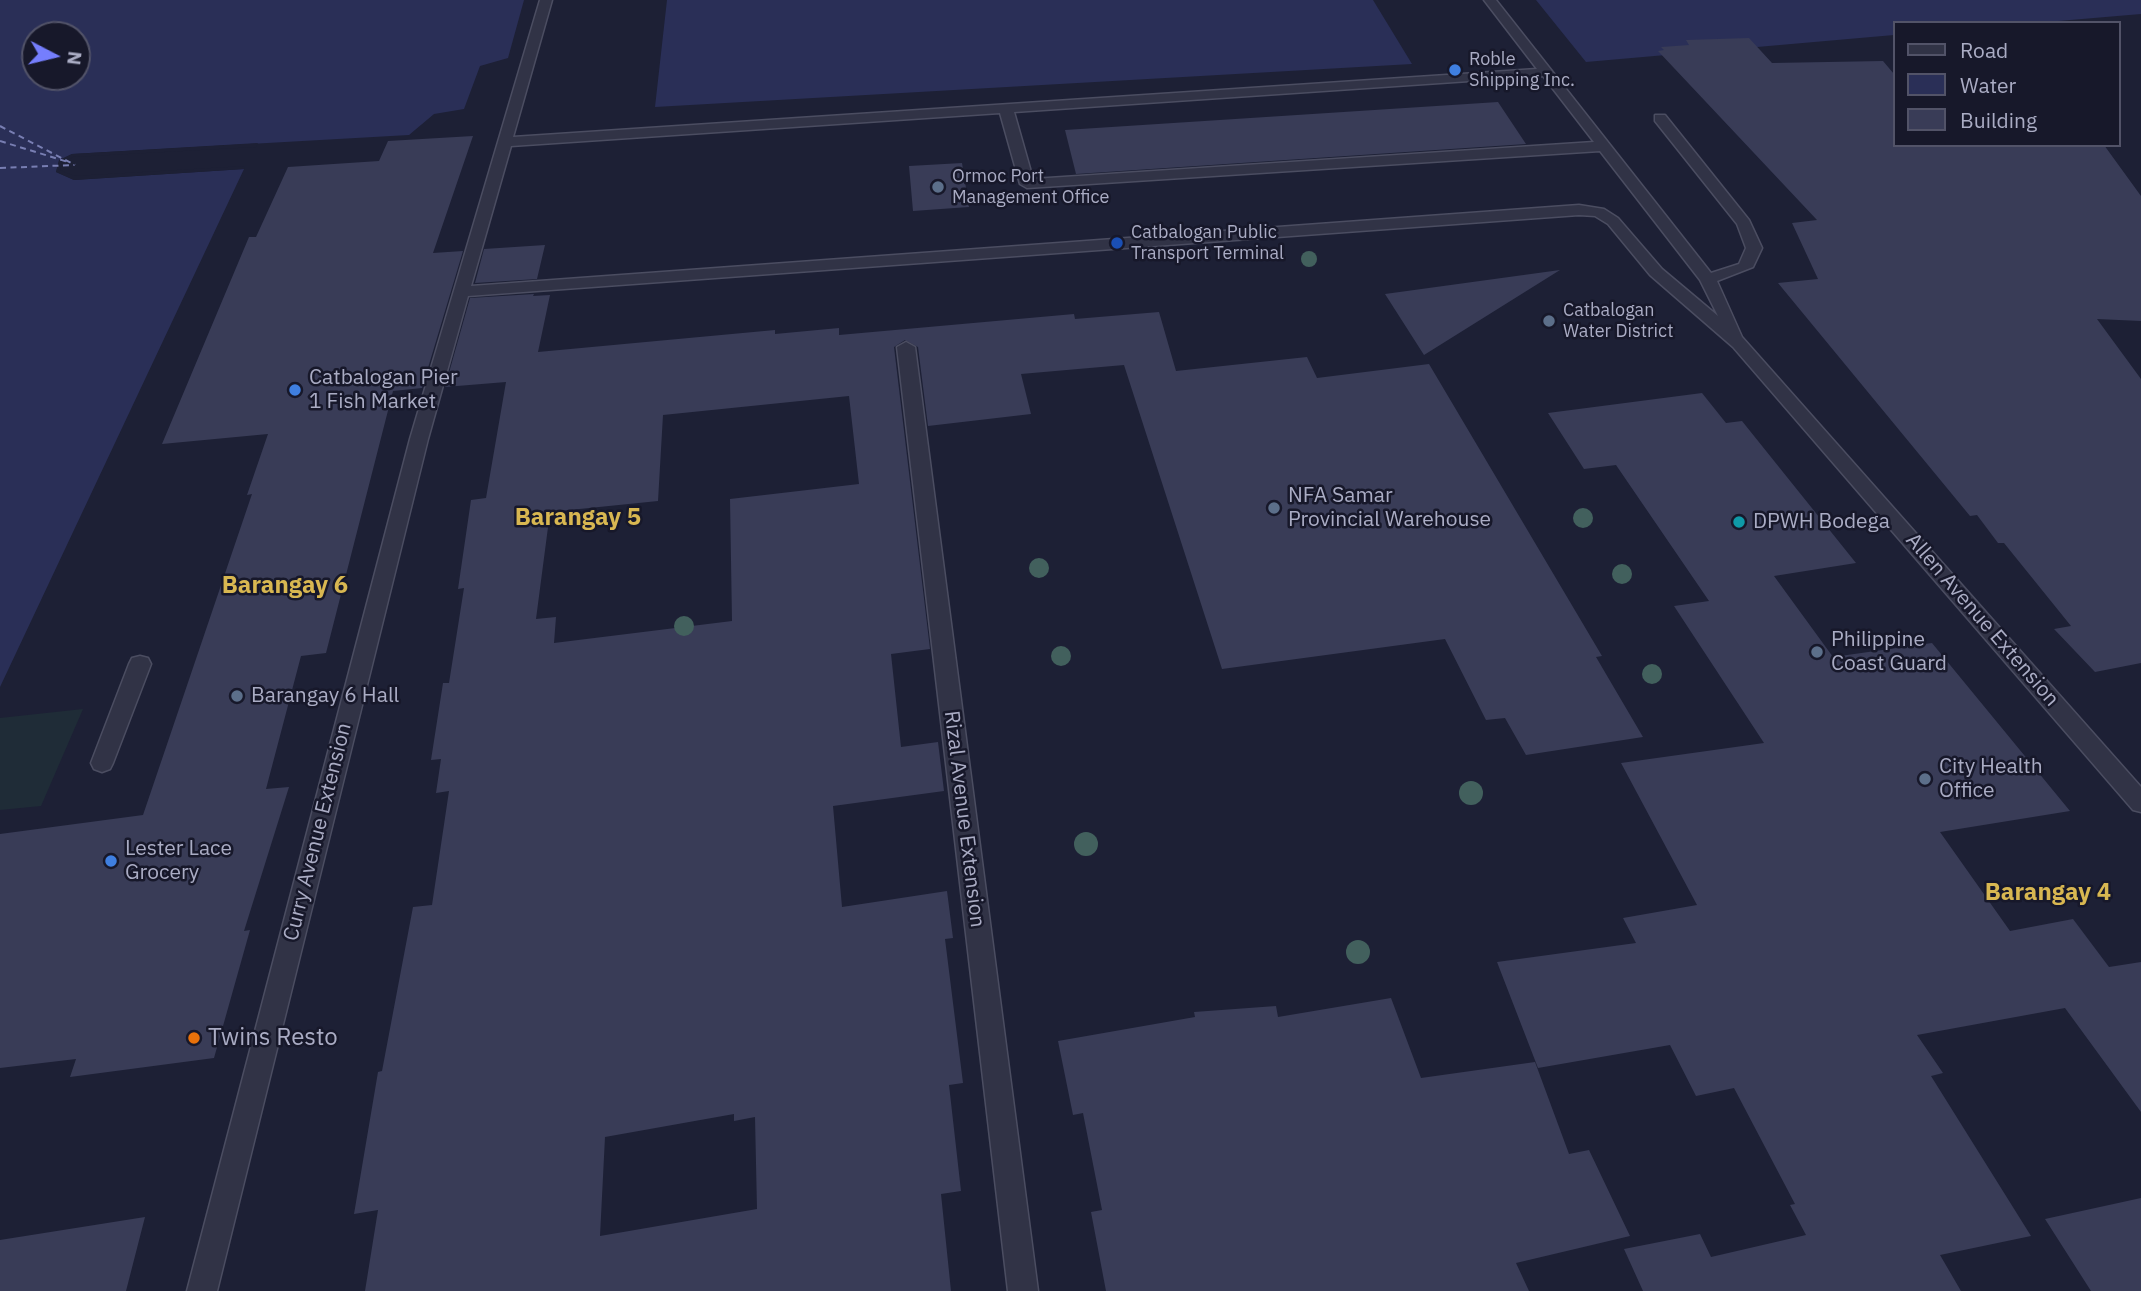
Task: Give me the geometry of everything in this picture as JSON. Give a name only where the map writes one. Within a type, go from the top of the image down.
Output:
[{"type":"street","name":"Curry Avenue Extension","points":[[202,1291],[419,439],[546,0]]},
{"type":"street","points":[[1490,0],[1708,279],[1739,343]]},
{"type":"street","points":[[505,142],[1545,72]]},
{"type":"street","points":[[1006,108],[1027,184],[1604,146]]},
{"type":"street","points":[[1660,118],[1744,223],[1754,248],[1745,267],[1708,279]]},
{"type":"street","points":[[460,292],[1579,210],[1599,212],[1613,221],[1656,272],[1739,343]]},
{"type":"street","name":"Allen Avenue Extension","points":[[1739,343],[2141,803]]},
{"type":"street","name":"Rizal Avenue Extension","points":[[905,347],[1023,1291]]},
{"type":"street","points":[[102,763],[140,664]]},
{"type":"shaded area","points":[[83,709],[41,806],[0,810],[0,718]]},
{"type":"water","points":[[0,0],[524,0],[508,58],[480,66],[464,109],[434,114],[409,135],[72,154],[59,161],[56,172],[74,180],[244,169],[0,687]]},
{"type":"water","points":[[667,0],[1373,0],[1412,64],[655,107]]},
{"type":"water","points":[[1536,0],[2141,0],[2141,14],[2059,21],[1892,21],[1892,35],[1586,62]]},
{"type":"pier","points":[[258,143],[256,147],[73,157],[62,163],[60,170],[74,176],[245,166],[244,169],[74,180],[56,172],[59,160],[72,154]]},
{"type":"building","points":[[1749,38],[1772,63],[1883,61],[1892,72],[1892,147],[2105,147],[2141,196],[2141,321],[2097,319],[2141,379],[2141,663],[2095,672],[2054,629],[2071,626],[2004,543],[1998,543],[1977,515],[1970,516],[1778,283],[1818,279],[1792,223],[1817,220],[1658,51],[1664,50],[1661,47],[1689,45],[1686,40]]},
{"type":"building","points":[[1498,102],[1526,144],[1076,174],[1065,130]]},
{"type":"building","points":[[473,136],[433,253],[463,251],[422,388],[393,391],[326,653],[301,656],[266,789],[289,787],[244,931],[250,930],[214,1058],[70,1077],[76,1059],[0,1068],[0,834],[143,815],[252,494],[247,495],[268,434],[162,444],[249,237],[256,237],[288,167],[379,161],[388,141]]},
{"type":"building","name":"Ormoc Port Management Office","points":[[962,163],[969,207],[913,211],[909,166]]},
{"type":"building","points":[[545,245],[537,279],[475,283],[484,249]]},
{"type":"building","points":[[1560,270],[1424,355],[1385,294]]},
{"type":"building","points":[[550,295],[538,352],[775,330],[775,334],[839,328],[839,335],[1074,314],[1075,319],[1159,312],[1176,371],[1307,357],[1317,378],[1429,364],[1602,656],[1596,657],[1643,737],[1526,755],[1505,718],[1486,720],[1445,639],[1222,669],[1124,365],[1021,374],[1031,414],[928,426],[918,347],[905,340],[894,347],[930,649],[891,654],[901,747],[938,742],[944,791],[833,806],[842,907],[947,891],[953,938],[945,939],[963,1083],[949,1085],[961,1191],[941,1194],[951,1291],[365,1291],[378,1210],[354,1214],[378,1072],[382,1071],[413,907],[432,905],[449,791],[436,793],[441,759],[431,760],[443,683],[449,683],[464,588],[458,589],[471,500],[486,498],[506,382],[445,387],[470,298]],"holes":[[[849,396],[859,484],[730,499],[732,621],[554,643],[556,617],[536,619],[550,512],[658,501],[663,415]],[[734,1114],[734,1121],[755,1117],[757,1209],[600,1236],[605,1137]]]},
{"type":"building","points":[[1702,393],[1726,423],[1742,421],[1856,563],[1774,576],[1833,657],[1932,643],[2070,811],[1940,832],[2010,931],[2073,919],[2109,967],[2141,962],[2141,1112],[2065,1008],[1917,1035],[1943,1073],[1931,1076],[2031,1236],[1940,1255],[1961,1291],[1643,1291],[1624,1249],[1700,1234],[1711,1257],[1806,1235],[1790,1205],[1795,1204],[1734,1088],[1696,1096],[1670,1045],[1538,1068],[1497,962],[1636,943],[1623,918],[1697,905],[1621,763],[1764,743],[1674,606],[1709,601],[1616,465],[1584,469],[1548,413]]},
{"type":"building","points":[[1391,998],[1421,1078],[1535,1062],[1569,1154],[1589,1150],[1630,1236],[1516,1263],[1529,1291],[1106,1291],[1091,1212],[1102,1210],[1083,1113],[1073,1115],[1058,1041],[1195,1017],[1194,1012],[1276,1006],[1278,1017]]},
{"type":"building","points":[[2141,1198],[2141,1291],[2091,1291],[2045,1219]]},
{"type":"building","points":[[145,1217],[126,1291],[0,1291],[0,1240]]},
{"type":"ferry route","points":[[0,126],[75,165]]},
{"type":"ferry route","points":[[0,141],[68,162]]},
{"type":"ferry route","points":[[0,168],[74,165]]},
{"type":"place","name":"Roble Shipping Inc.","points":[[1455,70]]},
{"type":"place","name":"Ormoc Port Management Office","points":[[938,187]]},
{"type":"place","name":"Catbalogan Public Transport Terminal","points":[[1117,243]]},
{"type":"place","name":"Catbalogan Water District","points":[[1549,321]]},
{"type":"place","name":"Catbalogan Pier 1 Fish Market","points":[[295,390]]},
{"type":"place","name":"NFA Samar Provincial Warehouse","points":[[1274,508]]},
{"type":"place","name":"DPWH Bodega","points":[[1739,522]]},
{"type":"place","name":"Philippine Coast Guard","points":[[1817,652]]},
{"type":"place","name":"Barangay 6 Hall","points":[[237,696]]},
{"type":"place","name":"City Health Office","points":[[1925,779]]},
{"type":"place","name":"Lester Lace Grocery","points":[[111,861]]},
{"type":"place","name":"Twins Resto","points":[[194,1038]]},
{"type":"district","name":"Barangay 5","points":[[578,518]]},
{"type":"district","name":"Barangay 6","points":[[285,586]]},
{"type":"district","name":"Barangay 4","points":[[2048,893]]}]
